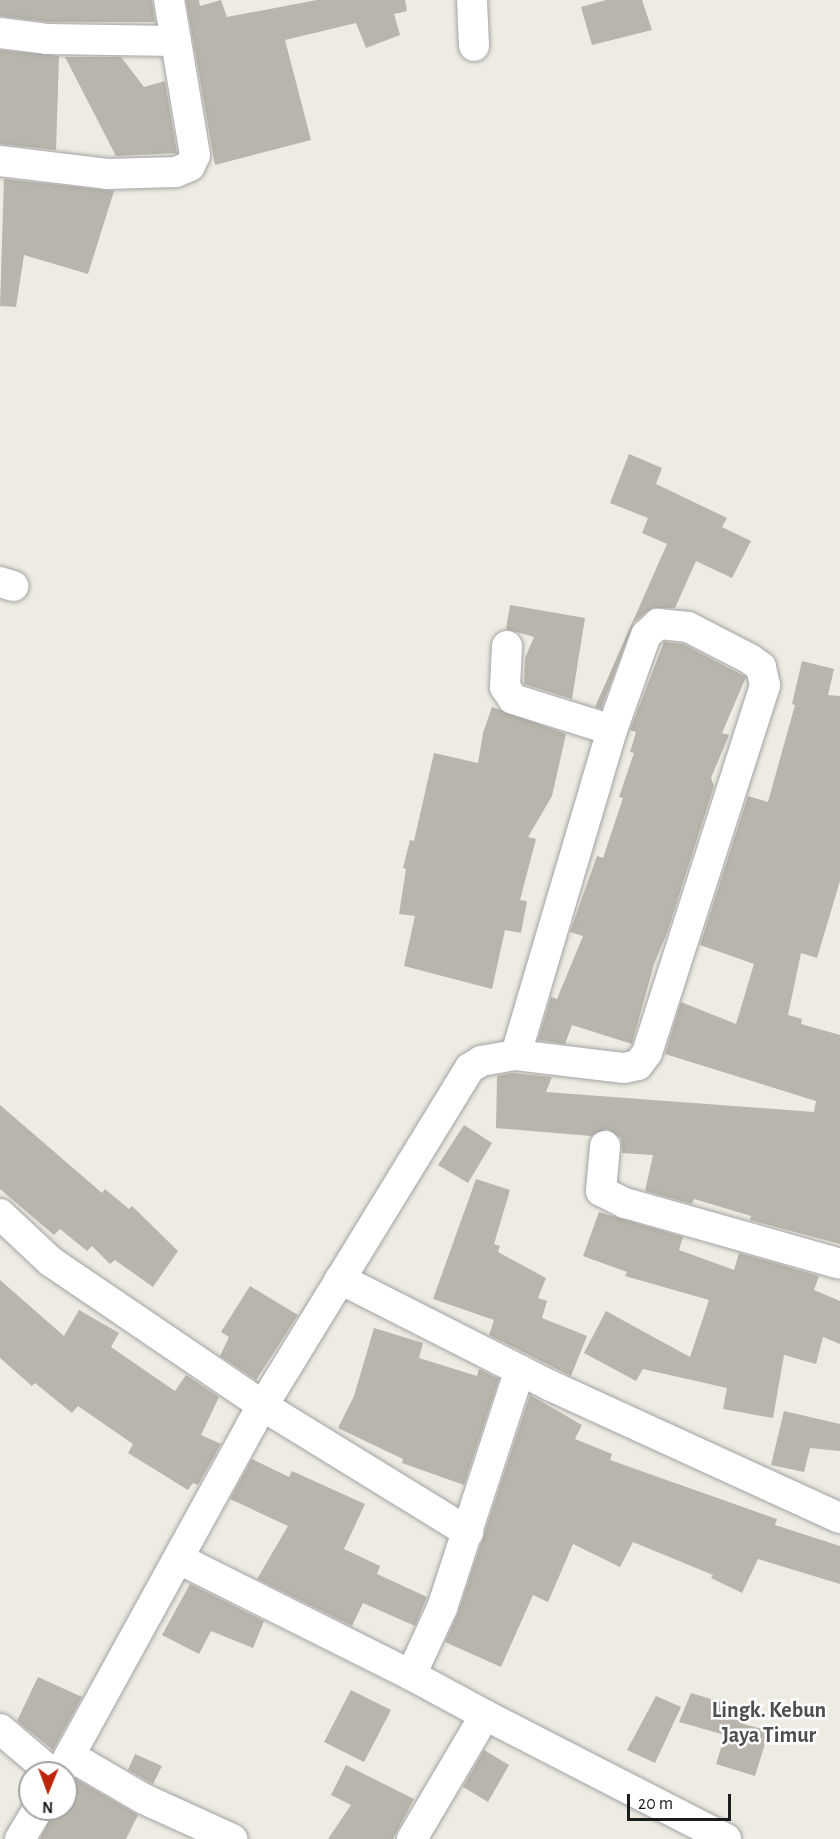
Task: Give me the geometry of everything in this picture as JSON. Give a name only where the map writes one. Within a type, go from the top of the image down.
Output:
[{"type":"street","points":[[0,161],[107,174],[186,170],[195,155],[169,0]]},
{"type":"street","points":[[472,0],[474,46]]},
{"type":"street","points":[[0,33],[47,39],[176,41]]},
{"type":"street","points":[[66,1761],[262,1406],[463,1076],[481,1061],[516,1055],[624,1068],[638,1065],[647,1053],[763,692],[761,668],[688,627],[658,624],[646,635],[612,730],[516,1055]]},
{"type":"street","points":[[507,646],[505,687],[513,699],[612,730]]},
{"type":"street","points":[[605,1146],[601,1191],[625,1203],[840,1264]]},
{"type":"street","points":[[0,1214],[50,1261],[262,1406],[468,1532]]},
{"type":"street","points":[[340,1279],[520,1370],[840,1518]]},
{"type":"street","points":[[411,1675],[442,1608],[520,1370]]},
{"type":"street","points":[[179,1558],[411,1675],[726,1839]]},
{"type":"street","points":[[412,1839],[485,1715]]},
{"type":"street","points":[[0,1729],[51,1761]]},
{"type":"street","points":[[78,1774],[144,1799],[232,1839]]},
{"type":"street","points":[[20,1839],[31,1821]]},
{"type":"building","points":[[0,0],[152,0],[155,22],[48,22],[0,16]]},
{"type":"building","points":[[186,0],[199,0],[200,6],[221,0],[227,17],[317,0],[405,0],[407,11],[394,14],[400,35],[366,48],[356,23],[285,40],[311,140],[215,165]]},
{"type":"building","points":[[606,0],[642,0],[652,30],[592,45],[581,7]]},
{"type":"building","points":[[0,50],[59,56],[56,150],[0,144]]},
{"type":"building","points":[[65,57],[121,57],[144,87],[165,81],[177,153],[116,156]]},
{"type":"building","points":[[4,179],[114,191],[88,274],[24,255],[16,307],[0,306]]},
{"type":"building","points":[[629,454],[662,468],[656,484],[727,518],[722,527],[751,541],[732,578],[696,561],[675,608],[652,608],[634,622],[601,709],[595,707],[667,544],[642,533],[648,518],[610,503]]},
{"type":"building","points":[[510,605],[585,618],[572,699],[524,684],[525,658],[534,637],[506,629]]},
{"type":"building","points":[[664,642],[683,644],[746,677],[722,733],[729,735],[711,778],[714,786],[667,933],[654,964],[632,1044],[572,1025],[565,1044],[538,1040],[551,997],[557,999],[583,936],[570,932],[597,856],[603,858],[623,798],[619,797],[634,753],[630,752],[636,732],[630,730]]},
{"type":"building","points":[[802,661],[834,669],[828,695],[840,696],[840,881],[817,958],[801,953],[788,1015],[802,1019],[801,1024],[840,1035],[840,1244],[750,1220],[751,1216],[694,1199],[692,1204],[645,1191],[653,1155],[622,1153],[621,1138],[607,1129],[591,1136],[496,1128],[497,1076],[512,1073],[552,1077],[546,1092],[814,1112],[816,1101],[665,1054],[681,1002],[736,1024],[754,964],[700,945],[748,796],[768,802],[795,705],[792,704]]},
{"type":"building","points":[[492,707],[566,734],[552,796],[528,837],[536,839],[520,900],[527,901],[521,933],[505,930],[492,989],[404,966],[415,916],[399,914],[406,869],[403,868],[410,840],[414,841],[434,753],[478,763],[483,733]]},
{"type":"building","points":[[0,1105],[102,1193],[105,1189],[129,1209],[132,1206],[178,1251],[153,1287],[115,1260],[110,1264],[92,1246],[87,1251],[60,1229],[54,1235],[0,1189]]},
{"type":"building","points":[[464,1125],[492,1143],[468,1183],[438,1165]]},
{"type":"building","points":[[476,1179],[510,1190],[494,1244],[500,1246],[498,1252],[546,1278],[538,1298],[547,1301],[542,1318],[587,1336],[571,1376],[489,1335],[494,1320],[433,1299]]},
{"type":"building","points":[[599,1212],[683,1237],[679,1250],[734,1270],[739,1253],[819,1276],[814,1290],[840,1301],[840,1344],[823,1337],[816,1364],[784,1355],[773,1418],[723,1409],[727,1388],[643,1369],[636,1381],[584,1353],[606,1311],[690,1357],[709,1300],[625,1276],[627,1272],[583,1256]]},
{"type":"building","points":[[0,1280],[64,1336],[79,1310],[119,1333],[111,1347],[175,1391],[186,1375],[219,1397],[201,1435],[221,1444],[198,1485],[193,1483],[188,1490],[128,1453],[133,1444],[78,1406],[72,1413],[35,1383],[32,1386],[0,1358]]},
{"type":"building","points":[[250,1286],[298,1315],[256,1380],[220,1356],[229,1337],[221,1332]]},
{"type":"building","points":[[374,1328],[423,1343],[419,1358],[477,1376],[479,1369],[499,1379],[464,1485],[402,1463],[403,1459],[338,1428],[354,1396]]},
{"type":"building","points":[[530,1395],[582,1425],[575,1439],[612,1454],[610,1460],[777,1519],[775,1525],[840,1546],[840,1584],[758,1559],[742,1593],[711,1578],[713,1575],[633,1542],[620,1567],[573,1544],[548,1602],[533,1595],[501,1667],[445,1642],[458,1613]]},
{"type":"building","points":[[784,1411],[840,1424],[840,1451],[810,1448],[804,1472],[771,1465]]},
{"type":"building","points":[[252,1459],[289,1477],[292,1471],[365,1504],[344,1549],[380,1566],[377,1574],[427,1597],[415,1626],[363,1603],[352,1626],[257,1579],[288,1526],[230,1499]]},
{"type":"building","points":[[190,1584],[264,1621],[253,1648],[211,1631],[199,1654],[162,1635]]},
{"type":"building","points":[[38,1677],[82,1697],[53,1750],[17,1721]]},
{"type":"building","points":[[351,1690],[391,1710],[364,1762],[324,1742]]},
{"type":"building","points":[[691,1693],[744,1709],[740,1723],[769,1731],[755,1776],[716,1764],[725,1735],[679,1722]]},
{"type":"building","points":[[656,1696],[681,1707],[655,1763],[627,1750]]},
{"type":"building","points":[[484,1750],[509,1765],[488,1802],[463,1787]]},
{"type":"building","points":[[135,1754],[162,1766],[153,1784],[128,1770]]},
{"type":"building","points":[[346,1765],[414,1799],[393,1839],[328,1839],[351,1805],[331,1795]]},
{"type":"building","points":[[78,1780],[138,1815],[126,1839],[40,1839],[49,1821],[78,1821]]},
{"type":"district","name":"Lingk. Kebun Jaya Timur","points":[[769,1722]]}]
